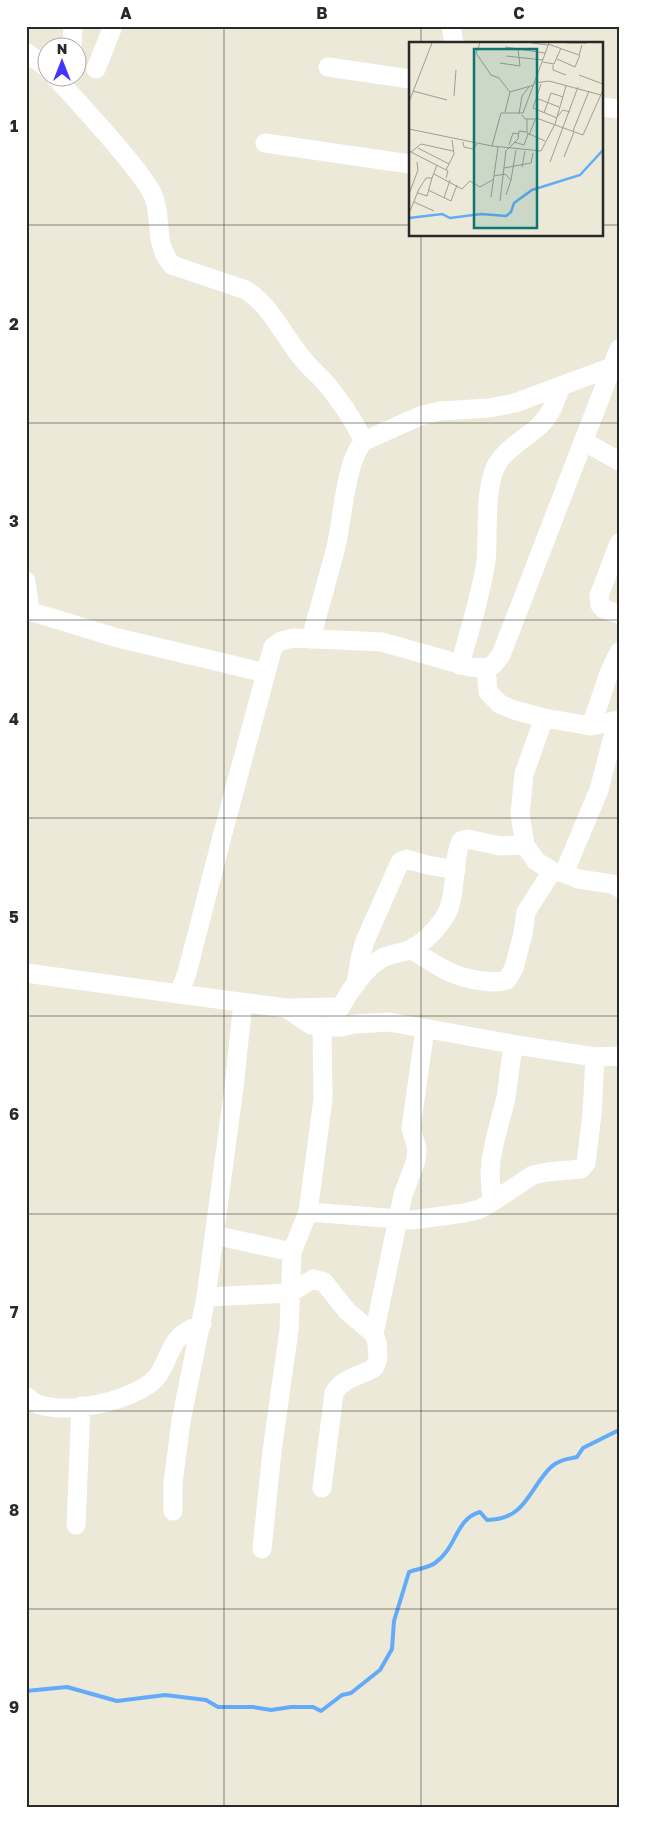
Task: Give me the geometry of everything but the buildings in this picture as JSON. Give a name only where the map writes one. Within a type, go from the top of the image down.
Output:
[{"type":"street","points":[[96,69],[113,26]]},
{"type":"street","points":[[451,26],[454,42]]},
{"type":"street","points":[[26,52],[38,61]]},
{"type":"street","points":[[328,67],[409,79]]},
{"type":"street","points":[[68,88],[131,163],[152,193],[164,256],[172,265],[246,290],[255,296],[265,306],[302,359],[324,380],[350,414],[364,441]]},
{"type":"street","points":[[602,106],[619,109]]},
{"type":"street","points":[[265,143],[409,164]]},
{"type":"street","points":[[311,639],[336,545],[351,464],[357,448],[364,441],[420,416],[440,411],[489,408],[515,403],[561,386],[615,358]]},
{"type":"street","points":[[179,994],[187,973],[274,647],[281,641],[293,638],[382,642],[460,665],[486,668],[493,666],[501,655],[615,358]]},
{"type":"street","points":[[460,665],[486,563],[487,519],[492,478],[499,461],[542,424],[550,413],[561,386]]},
{"type":"street","points":[[583,441],[619,461]]},
{"type":"street","points":[[619,543],[599,596],[600,605],[604,609],[619,614]]},
{"type":"street","points":[[26,582],[28,611],[114,637],[266,673]]},
{"type":"street","points":[[591,726],[609,673],[619,652]]},
{"type":"street","points":[[411,949],[438,967],[466,979],[491,982],[507,980],[514,968],[523,934],[526,912],[558,872],[599,790],[618,721],[591,726],[544,718],[514,710],[500,704],[488,692],[486,668]]},
{"type":"street","points":[[544,718],[524,774],[520,814],[525,845],[536,861],[558,872],[578,879],[612,884],[619,888]]},
{"type":"street","points":[[262,1549],[272,1451],[289,1330],[292,1252],[308,1212],[323,1099],[326,1027],[342,1001],[372,966],[382,958],[411,949],[425,941],[444,920],[452,898],[458,848],[461,841],[468,838],[500,846],[525,845]]},
{"type":"street","points":[[356,984],[365,941],[400,862],[407,859],[426,865],[456,870]]},
{"type":"street","points":[[365,941],[382,958]]},
{"type":"street","points":[[26,973],[286,1008],[339,1007]]},
{"type":"street","points":[[174,1511],[173,1483],[181,1421],[202,1324],[244,1002]]},
{"type":"street","points":[[286,1008],[311,1025],[326,1027],[389,1022],[595,1057],[619,1056]]},
{"type":"street","points":[[374,1334],[403,1195],[416,1160],[417,1149],[412,1128],[425,1029]]},
{"type":"street","points":[[492,1202],[491,1160],[506,1098],[513,1044]]},
{"type":"street","points":[[308,1212],[412,1220],[464,1212],[480,1209],[533,1175],[581,1169],[586,1163],[592,1114],[595,1057]]},
{"type":"street","points":[[214,1235],[292,1252]]},
{"type":"street","points":[[206,1297],[290,1293],[313,1279],[324,1282],[347,1311],[374,1334],[378,1344],[378,1359],[374,1368],[345,1381],[338,1386],[334,1393],[322,1488]]},
{"type":"street","points":[[26,1396],[42,1406],[62,1409],[122,1398],[142,1390],[156,1378],[177,1341],[187,1331],[202,1324]]},
{"type":"street","points":[[76,1525],[81,1406]]},
{"type":"waterway","points":[[26,1691],[67,1687],[117,1701],[165,1695],[206,1700],[218,1707],[253,1707],[271,1710],[291,1707],[313,1707],[321,1711],[342,1695],[351,1693],[380,1670],[392,1649],[394,1621],[409,1572],[432,1565],[442,1557],[461,1527],[472,1516],[480,1512],[487,1520],[500,1519],[510,1515],[519,1509],[544,1475],[554,1465],[563,1460],[577,1457],[583,1448],[619,1430]]}]
